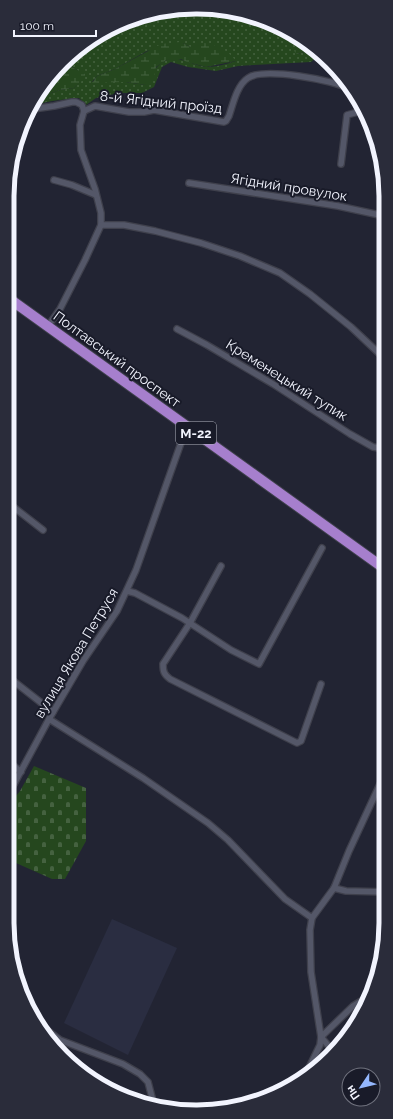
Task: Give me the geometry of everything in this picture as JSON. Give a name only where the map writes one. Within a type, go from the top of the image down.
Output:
[{"type":"highway","name":"Полтавський проспект","points":[[14,302],[379,565]]},
{"type":"street","name":"8-й Ягідний проїзд","points":[[84,111],[95,106],[129,112],[154,110],[224,122],[229,116],[243,82],[251,76],[273,74],[293,75],[328,80],[341,85]]},
{"type":"street","points":[[36,108],[76,102],[82,105],[84,111],[80,125],[81,150],[101,213],[101,225],[85,260],[60,309],[48,326]]},
{"type":"street","points":[[341,164],[347,115],[358,112]]},
{"type":"street","points":[[54,180],[72,185],[96,195]]},
{"type":"street","name":"Ягідний провулок","points":[[188,183],[338,206],[379,215]]},
{"type":"street","points":[[101,225],[124,225],[193,241],[240,256],[280,273],[310,294],[345,322],[379,353]]},
{"type":"street","name":"Кременецький тупик","points":[[177,329],[273,384],[350,434],[373,447],[379,448]]},
{"type":"street","name":"вулиця Якова Петруся","points":[[14,784],[53,712],[84,661],[118,612],[187,426]]},
{"type":"street","points":[[14,507],[43,530]]},
{"type":"street","points":[[127,591],[135,593],[190,623],[236,653],[259,664],[322,548]]},
{"type":"street","points":[[222,566],[190,623],[163,664],[165,675],[170,679],[297,742],[301,741],[321,684]]},
{"type":"street","points":[[14,681],[53,712]]},
{"type":"street","points":[[49,719],[143,778],[208,823],[228,840],[285,899],[312,918]]},
{"type":"street","points":[[14,766],[21,772]]},
{"type":"street","points":[[310,1065],[320,1045],[321,1037],[311,972],[310,930],[312,918],[334,888],[349,851],[379,786]]},
{"type":"street","points":[[334,888],[346,891],[379,892]]},
{"type":"street","points":[[321,1037],[353,1006],[361,1001]]},
{"type":"street","points":[[52,1034],[60,1040],[123,1064],[140,1074],[148,1082],[154,1100]]},
{"type":"street","points":[[321,1037],[330,1048]]},
{"type":"shaded area","points":[[112,919],[177,948],[128,1055],[64,1023]]},
{"type":"green space","points":[[185,14],[208,14],[244,20],[288,38],[298,45],[297,54],[307,51],[316,58],[311,62],[238,66],[216,71],[188,67],[171,62],[162,67],[154,87],[142,93],[119,93],[96,98],[86,105],[79,98],[39,104],[45,95],[60,90],[74,88],[84,78],[79,71],[69,65],[105,38],[149,20]],"holes":[[[183,43],[190,47],[236,61],[206,67],[175,58],[164,61],[159,65],[151,74],[145,85],[126,82],[92,82],[97,76],[115,69],[147,51]]]},
{"type":"green space","points":[[180,42],[190,47],[202,43],[215,45],[227,52],[236,61],[206,67],[181,59],[166,60],[156,67],[154,78],[145,85],[126,82],[92,83],[97,76],[115,69],[161,44]]},
{"type":"green space","points":[[296,44],[307,51],[297,54],[293,50]]},
{"type":"green space","points":[[69,65],[85,74],[85,78],[74,88],[60,90],[45,95]]},
{"type":"green space","points":[[34,766],[86,788],[86,841],[65,879],[52,879],[14,862],[14,798],[20,791]]}]
